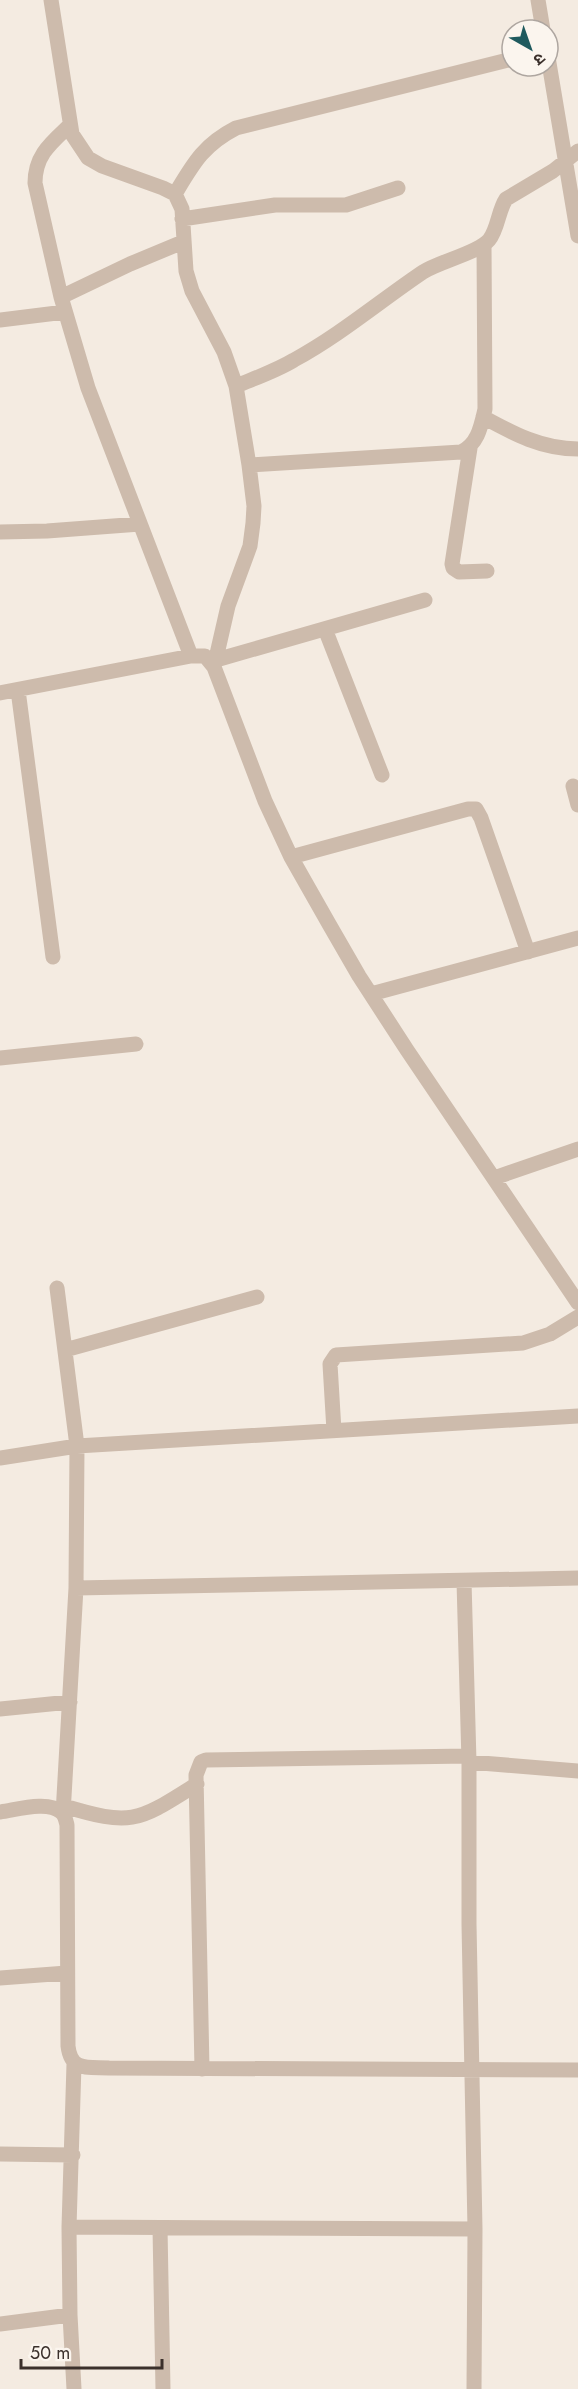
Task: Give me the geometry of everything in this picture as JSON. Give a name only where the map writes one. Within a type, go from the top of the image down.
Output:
[{"type":"street","points":[[51,0],[70,125],[77,144],[88,158],[102,166],[175,194],[182,209],[186,271],[192,291],[224,352],[236,386],[254,506],[250,546],[228,606],[215,663],[266,801],[291,857],[371,994],[578,1303]]},
{"type":"street","points":[[538,0],[541,18]]},
{"type":"street","points":[[175,194],[194,161],[206,148],[236,128],[500,62]]},
{"type":"street","points":[[553,78],[572,156],[578,236]]},
{"type":"street","points":[[70,125],[41,155],[35,173],[35,183],[63,305],[88,388],[191,656]]},
{"type":"street","points":[[236,386],[294,361],[423,273],[450,258],[484,245],[490,238],[507,199],[572,156]]},
{"type":"street","points":[[182,219],[275,205],[346,205],[398,188]]},
{"type":"street","points":[[0,320],[63,305],[130,264],[183,242]]},
{"type":"street","points":[[484,245],[483,417],[480,429],[470,448],[452,564],[453,568],[459,572],[487,571]]},
{"type":"street","points":[[483,417],[528,440],[561,449],[578,449]]},
{"type":"street","points":[[249,465],[461,452],[470,448]]},
{"type":"street","points":[[0,532],[140,524]]},
{"type":"street","points":[[0,693],[191,656],[204,656],[215,663],[425,600]]},
{"type":"street","points":[[325,629],[382,775]]},
{"type":"street","points":[[18,690],[53,957]]},
{"type":"street","points":[[573,786],[578,805]]},
{"type":"street","points":[[291,857],[468,809],[476,809],[528,952]]},
{"type":"street","points":[[371,994],[578,938]]},
{"type":"street","points":[[0,1058],[136,1044]]},
{"type":"street","points":[[494,1178],[578,1149]]},
{"type":"street","points":[[57,1288],[77,1446],[76,1588],[64,1810],[67,1825],[68,2046],[69,2056],[74,2064],[69,2227],[74,2389]]},
{"type":"street","points":[[65,1350],[257,1297]]},
{"type":"street","points":[[334,1431],[330,1364],[336,1355],[523,1343],[550,1334],[578,1317]]},
{"type":"street","points":[[0,1458],[77,1446],[578,1416]]},
{"type":"street","points":[[76,1588],[578,1578]]},
{"type":"street","points":[[464,1581],[469,1759],[471,2069],[475,2229],[474,2389]]},
{"type":"street","points":[[0,1709],[70,1702]]},
{"type":"street","points":[[202,2069],[197,1784],[197,1768],[201,1762],[206,1760],[469,1759],[578,1771]]},
{"type":"street","points":[[0,1812],[43,1807],[118,1819],[139,1817],[148,1814],[197,1784]]},
{"type":"street","points":[[0,1978],[67,1973]]},
{"type":"street","points":[[74,2064],[82,2067],[109,2068],[578,2070]]},
{"type":"street","points":[[0,2154],[73,2155]]},
{"type":"street","points":[[69,2227],[475,2229]]},
{"type":"street","points":[[160,2228],[163,2389]]},
{"type":"street","points":[[0,2324],[70,2315]]}]
